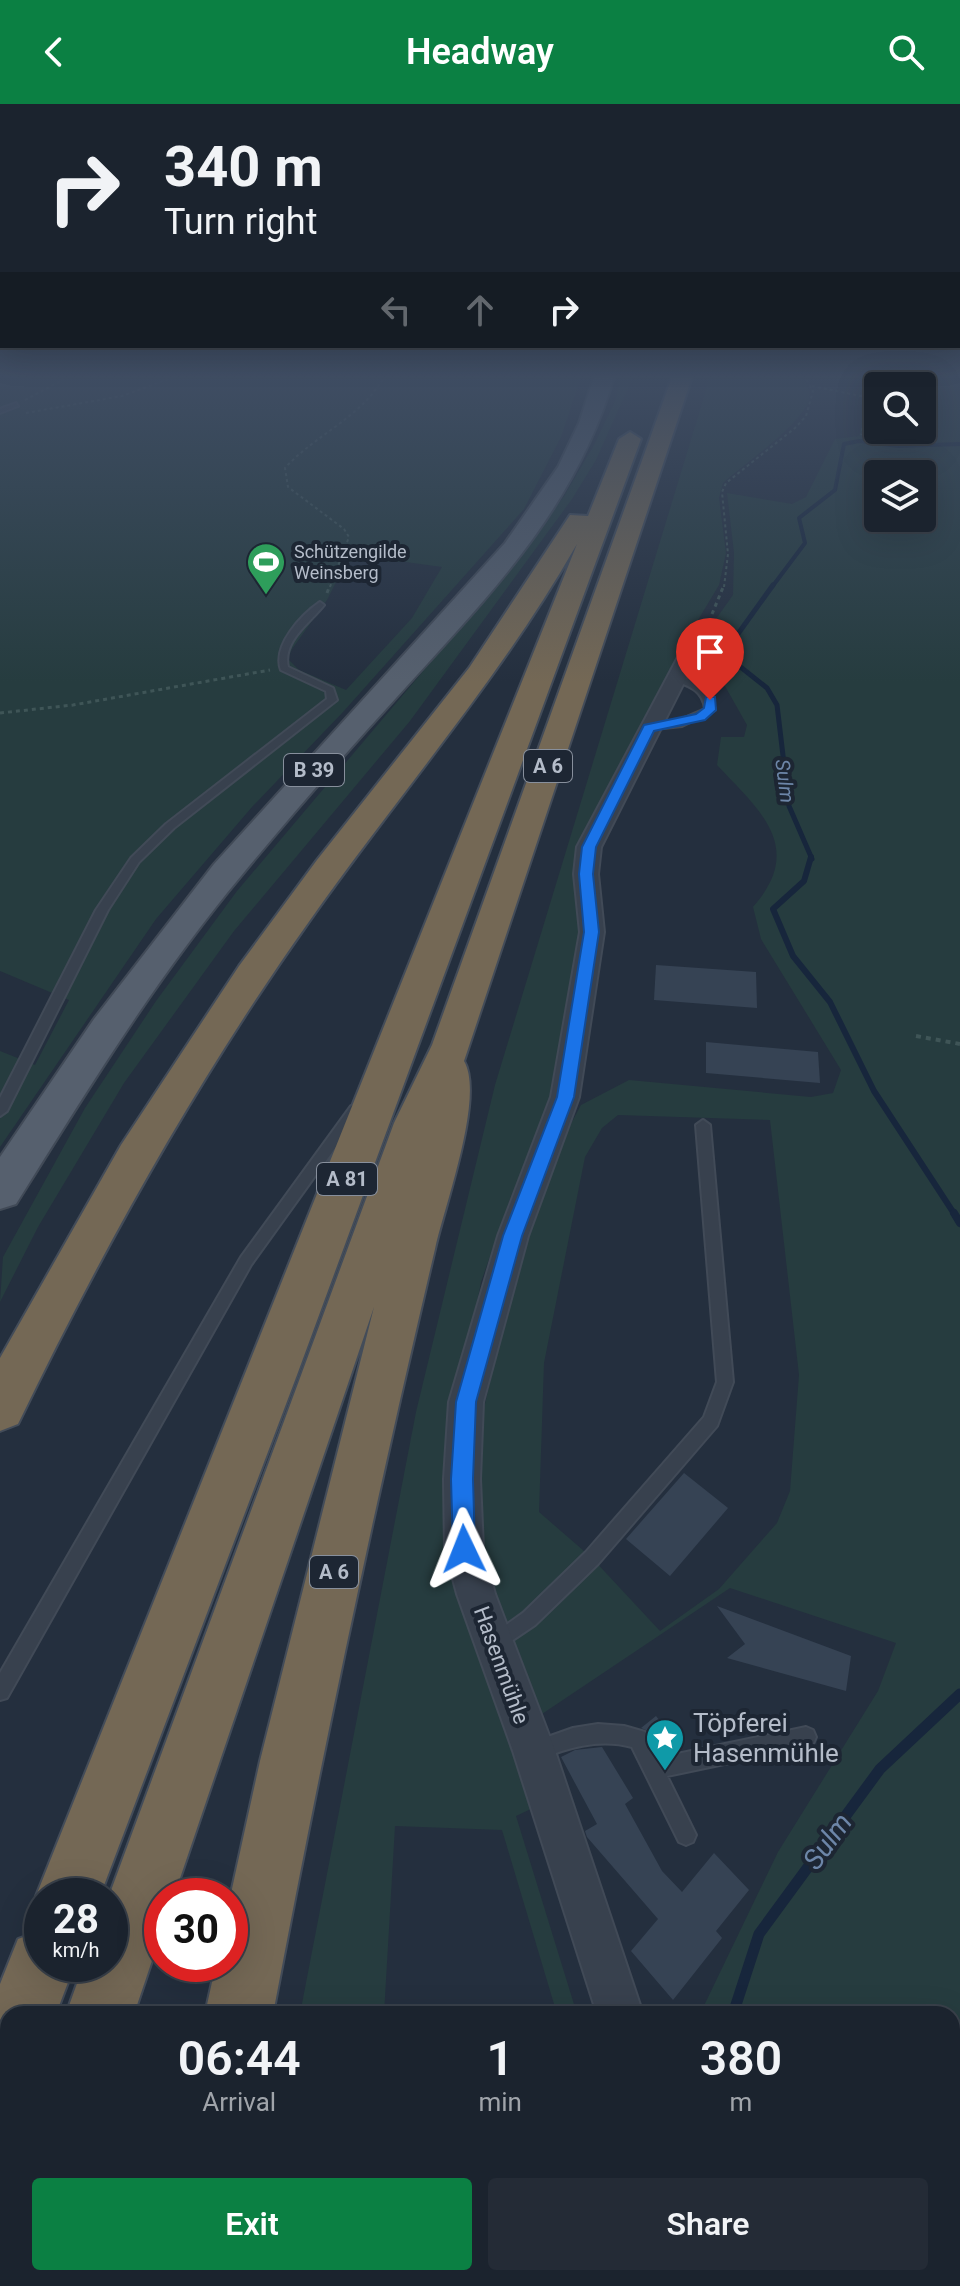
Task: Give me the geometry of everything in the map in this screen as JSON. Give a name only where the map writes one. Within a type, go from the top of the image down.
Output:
[{"type":"highway","name":"A 81","points":[[0,1408],[130,1169],[235,1000],[295,914],[480,668],[604,479]]},
{"type":"highway","name":"A 81","points":[[75,1878],[615,479]]},
{"type":"highway","name":"A 6","points":[[241,2006],[290,1761],[357,1471],[419,1220],[445,1133],[452,1045],[647,479]]},
{"type":"highway","points":[[103,2006],[415,1123],[452,1045]]},
{"type":"highway","points":[[25,2006],[35,1982]]},
{"type":"main road","name":"B 39","points":[[0,1192],[151,968],[224,875],[473,595],[523,534],[558,479]]},
{"type":"street","name":"Hasenmühle","points":[[617,2006],[464,1549],[462,1479],[466,1402],[513,1236],[565,1097],[592,932],[586,874],[589,847],[702,629]]},
{"type":"lane","points":[[0,1111],[102,910],[135,860],[170,826],[332,700],[330,690],[284,668],[283,648],[320,605]]},
{"type":"lane","points":[[649,728],[679,724],[710,710],[710,700],[698,685],[676,678]]},
{"type":"lane","points":[[0,1691],[246,1261],[393,1057]]},
{"type":"lane","points":[[494,1643],[529,1619],[592,1558],[711,1421],[725,1382],[703,1125]]},
{"type":"lane","points":[[534,1751],[568,1737],[613,1731],[638,1739],[686,1835]]},
{"type":"lane","points":[[653,1769],[806,1737]]},
{"type":"path","points":[[287,479],[288,487],[294,493],[344,529],[349,537],[328,590]]},
{"type":"path","points":[[702,629],[721,599],[729,570],[722,492],[731,479]]},
{"type":"path","points":[[0,713],[73,705],[284,668]]},
{"type":"path","points":[[916,1036],[960,1044]]},
{"type":"green space","points":[[0,479],[540,479],[524,509],[343,712],[252,807],[156,919],[0,1147],[0,1051],[35,1065],[69,1000],[0,971]],"holes":[[[346,562],[406,562],[442,567],[412,618],[346,690],[299,670],[288,659],[327,600]]]},
{"type":"green space","points":[[574,479],[584,479],[410,721],[234,931],[124,1083],[38,1227],[0,1302],[3,1257],[85,1108],[156,1001],[237,891],[507,572]]},
{"type":"green space","points":[[679,479],[728,479],[723,483],[719,498],[726,553],[719,585],[695,625],[617,778],[587,826],[583,850],[583,934],[558,1093],[510,1199],[481,1282],[451,1436],[533,1808],[516,1816],[575,2006],[555,2006],[502,1830],[395,1826],[384,2006],[302,2006],[416,1412],[495,1085]]},
{"type":"green space","points":[[815,479],[864,479],[864,532],[936,532],[936,479],[960,479],[960,2006],[704,2006],[778,1852],[878,1691],[896,1643],[730,1588],[536,1718],[503,1619],[482,1539],[482,1417],[512,1286],[552,1159],[581,1105],[629,1080],[811,1097],[833,1093],[841,1070],[761,939],[753,907],[768,886],[776,866],[776,848],[771,830],[761,814],[717,765],[721,737],[744,737],[747,725],[717,672],[697,671],[708,648],[698,644],[733,595],[734,553],[727,493],[792,504],[806,497]],"holes":[[[618,1115],[770,1120],[799,1375],[790,1491],[777,1523],[719,1589],[660,1631],[592,1558],[539,1512],[544,1363],[585,1157],[602,1128]]]},
{"type":"building","points":[[656,965],[756,972],[757,1008],[654,1000]]},
{"type":"building","points":[[706,1042],[818,1052],[820,1083],[706,1073]]},
{"type":"building","points":[[684,1473],[728,1508],[670,1576],[626,1539]]},
{"type":"building","points":[[717,1606],[851,1656],[846,1691],[727,1658],[745,1644]]},
{"type":"building","points":[[656,1716],[673,1738],[658,1750],[648,1731],[641,1728]]},
{"type":"building","points":[[602,1747],[633,1798],[625,1804],[662,1871],[682,1892],[714,1853],[749,1890],[716,1931],[722,1938],[673,2000],[631,1951],[658,1919],[587,1837],[585,1831],[597,1824],[561,1757],[575,1750]]},
{"type":"waterway","name":"Sulm","points":[[772,587],[805,543],[799,518],[835,490],[837,479]]},
{"type":"waterway","name":"Sulm","points":[[773,585],[730,645],[738,665],[767,688],[777,705],[789,806],[812,859]]},
{"type":"waterway","name":"Sulm","points":[[811,857],[804,881],[773,909],[793,956],[830,1002],[874,1091],[955,1215]]},
{"type":"waterway","name":"Sulm","points":[[954,1213],[960,1223]]},
{"type":"waterway","name":"Sulm","points":[[736,2006],[759,1934],[880,1769],[960,1694]]},
{"type":"place","name":"Schützengilde Weinsberg","points":[[266,596]]},
{"type":"place","name":"Töpferei Hasenmühle","points":[[665,1772]]},
{"type":"route","points":[[464,1549],[462,1479],[466,1402],[513,1236],[565,1097],[592,932],[586,874],[589,847],[649,728],[679,724],[700,717],[710,710],[710,700]]}]
